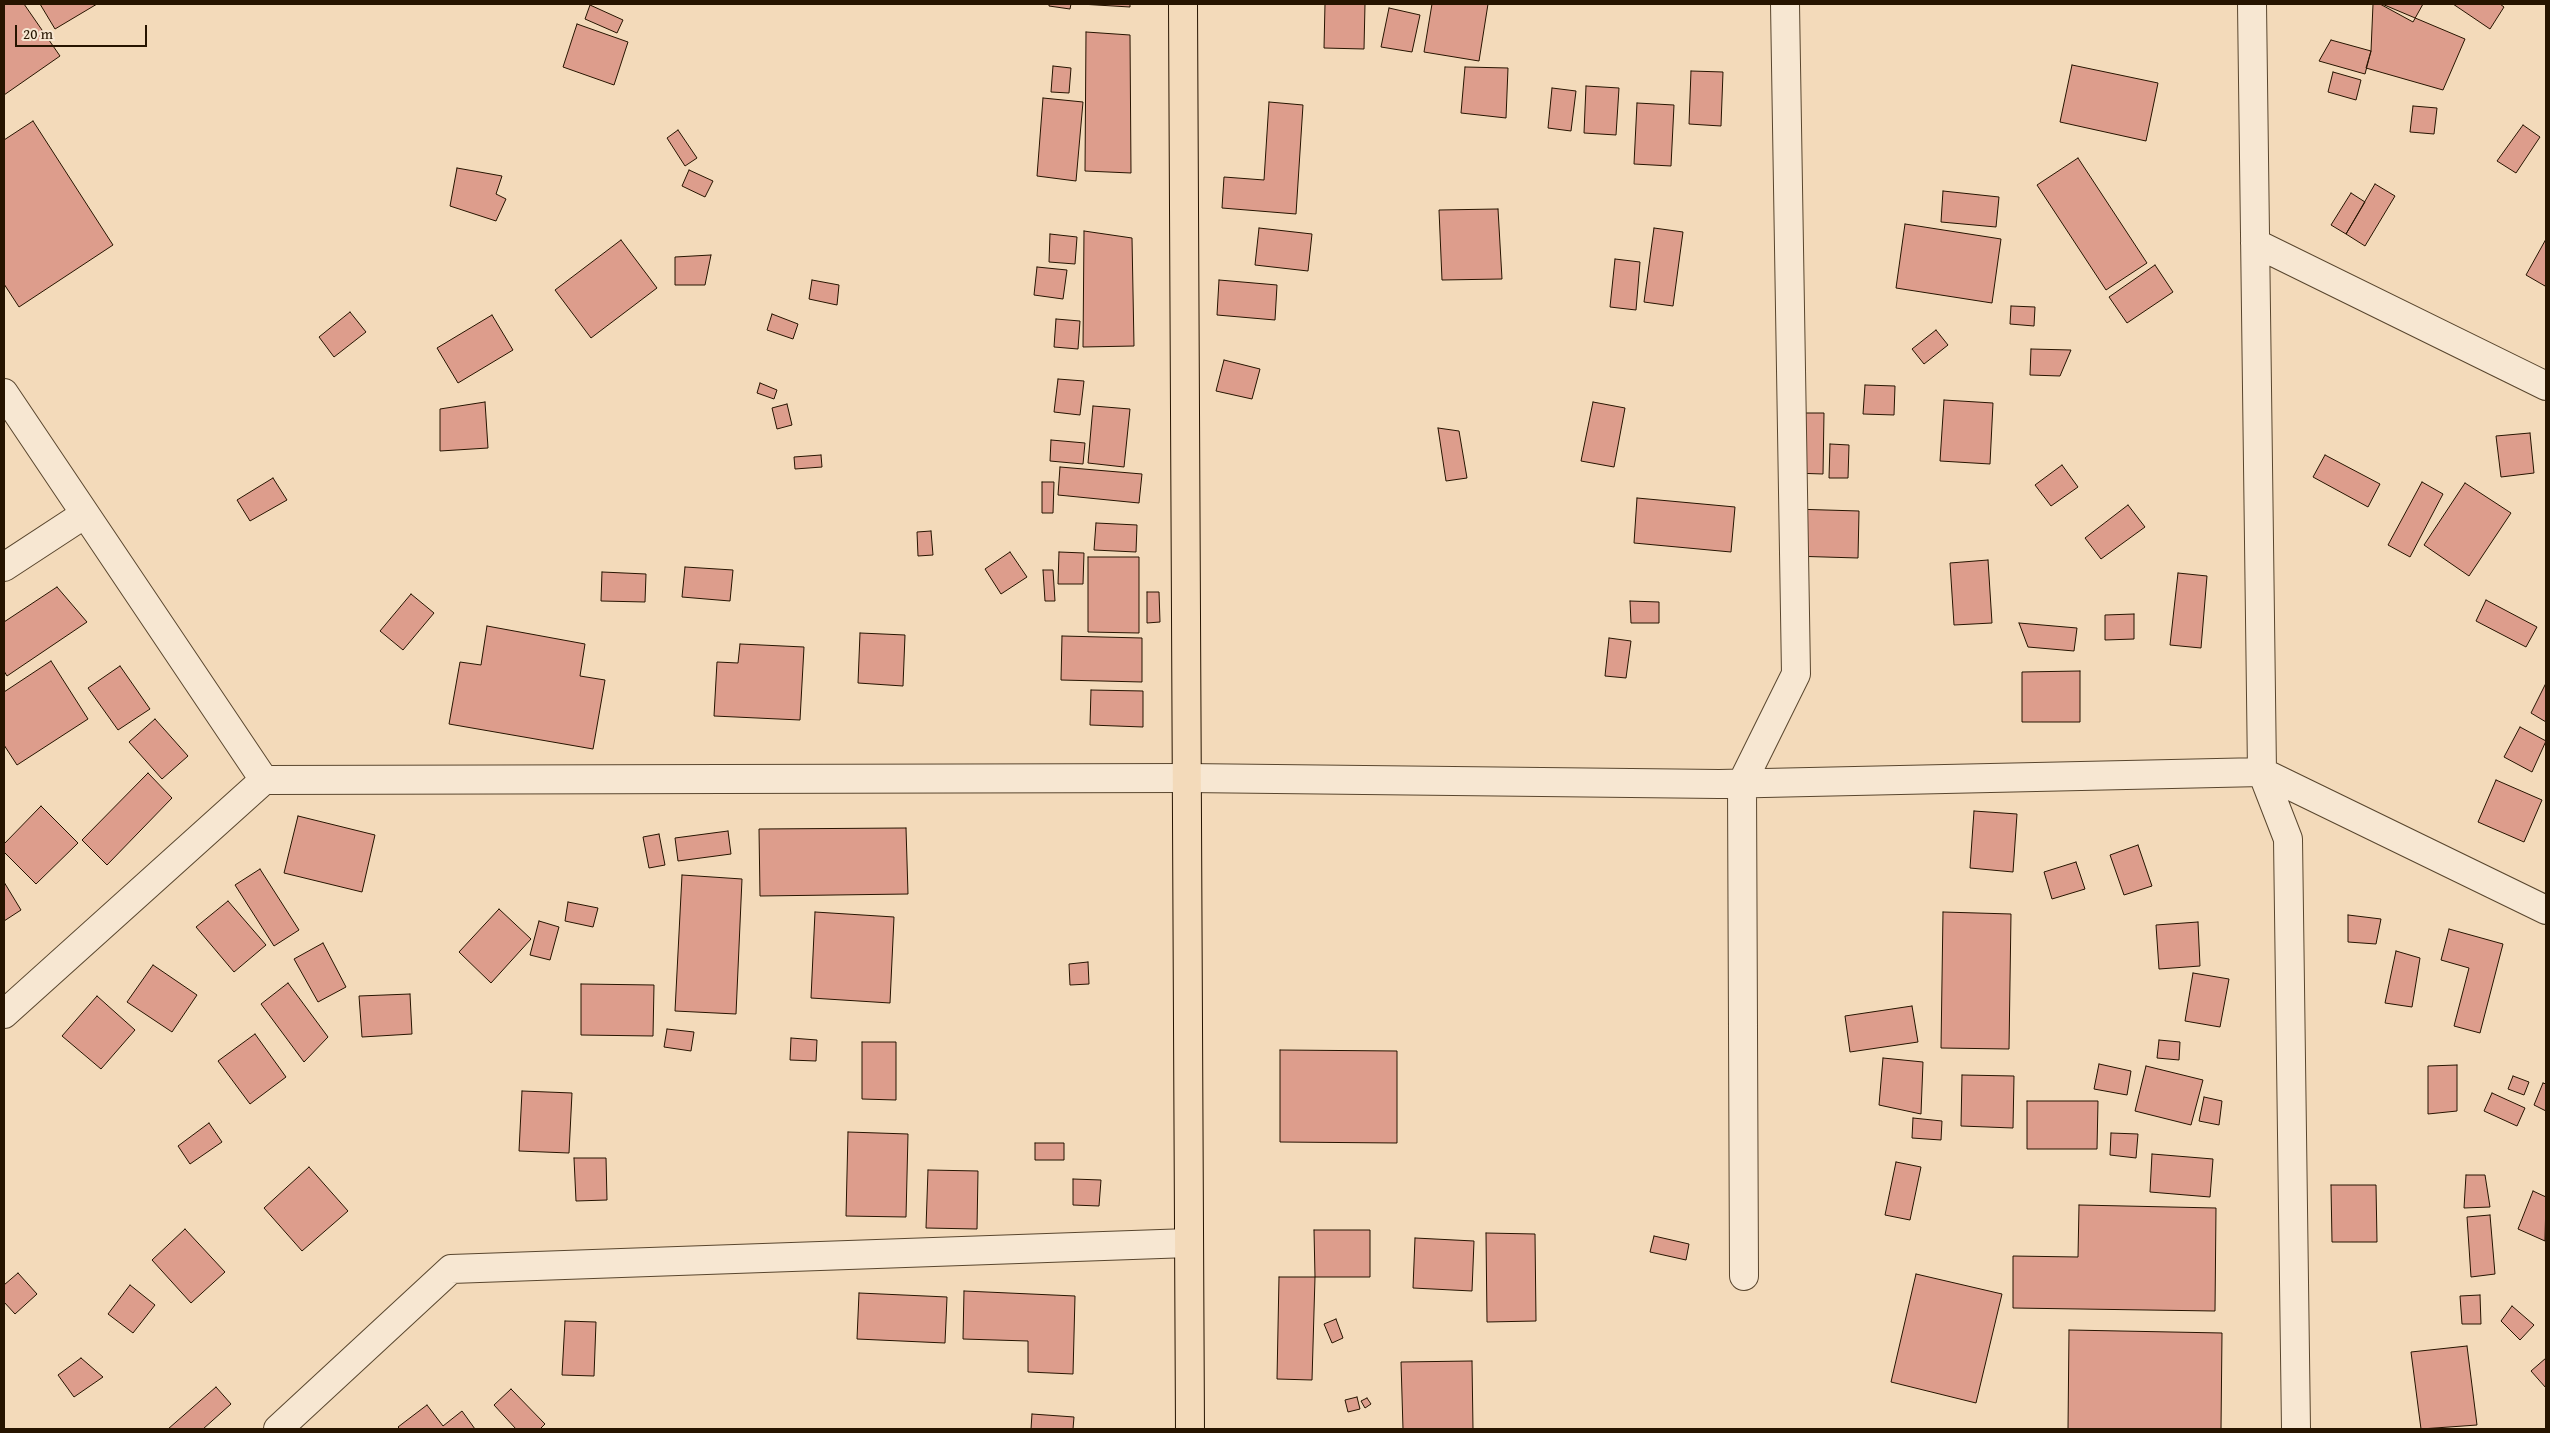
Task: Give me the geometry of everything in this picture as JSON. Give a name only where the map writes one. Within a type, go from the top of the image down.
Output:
[{"type":"highway","points":[[1183,4],[1190,1429]]},
{"type":"street","points":[[1744,1276],[1742,783],[1796,674],[1785,4]]},
{"type":"street","points":[[2252,4],[2262,772],[2288,839],[2296,1429]]},
{"type":"street","points":[[2255,243],[2546,386]]},
{"type":"street","points":[[4,393],[264,780]]},
{"type":"street","points":[[4,567],[85,514]]},
{"type":"street","points":[[4,1014],[264,780],[1187,778],[1742,783],[2262,772],[2546,910]]},
{"type":"street","points":[[278,1429],[451,1269],[1189,1243]]},
{"type":"building","points":[[4,4],[24,4],[60,56],[4,95]]},
{"type":"building","points":[[40,4],[97,4],[55,29]]},
{"type":"building","points":[[1049,4],[1071,4],[1070,9],[1049,6]]},
{"type":"building","points":[[1080,4],[1130,4],[1130,7]]},
{"type":"building","points":[[1325,4],[1365,4],[1364,49],[1324,48]]},
{"type":"building","points":[[1432,4],[1488,4],[1479,61],[1424,52]]},
{"type":"building","points":[[2373,4],[2382,4],[2465,39],[2443,90],[2366,68],[2371,51]]},
{"type":"building","points":[[2380,4],[2423,4],[2413,22]]},
{"type":"building","points":[[2453,4],[2500,4],[2504,7],[2490,29]]},
{"type":"building","points":[[590,5],[623,20],[617,33],[585,19]]},
{"type":"building","points":[[1389,8],[1420,15],[1412,52],[1381,47]]},
{"type":"building","points":[[577,24],[628,42],[614,85],[563,67]]},
{"type":"building","points":[[1086,32],[1130,35],[1131,173],[1085,171]]},
{"type":"building","points":[[2331,40],[2371,51],[2365,74],[2319,61]]},
{"type":"building","points":[[2072,65],[2158,83],[2146,141],[2060,122]]},
{"type":"building","points":[[1053,66],[1071,68],[1069,93],[1051,92]]},
{"type":"building","points":[[1465,67],[1508,68],[1506,118],[1461,113]]},
{"type":"building","points":[[1691,71],[1723,72],[1721,126],[1689,124]]},
{"type":"building","points":[[2333,72],[2361,80],[2356,100],[2328,92]]},
{"type":"building","points":[[1586,86],[1619,88],[1616,135],[1584,133]]},
{"type":"building","points":[[1552,88],[1576,91],[1571,131],[1548,128]]},
{"type":"building","points":[[1043,98],[1083,102],[1076,181],[1037,176]]},
{"type":"building","points":[[1269,102],[1303,105],[1296,214],[1222,208],[1224,177],[1264,180]]},
{"type":"building","points":[[1637,103],[1674,105],[1671,166],[1634,164]]},
{"type":"building","points":[[2413,106],[2437,108],[2434,134],[2410,132]]},
{"type":"building","points":[[33,121],[113,245],[19,307],[4,284],[4,140]]},
{"type":"building","points":[[2523,125],[2540,137],[2516,173],[2497,161]]},
{"type":"building","points":[[678,130],[697,158],[685,166],[667,138]]},
{"type":"building","points":[[2078,158],[2147,263],[2106,290],[2037,185]]},
{"type":"building","points":[[457,168],[502,176],[496,194],[506,199],[496,221],[450,206]]},
{"type":"building","points":[[689,170],[713,181],[705,197],[682,186]]},
{"type":"building","points":[[2375,184],[2395,196],[2365,246],[2346,234]]},
{"type":"building","points":[[1943,191],[1999,197],[1996,227],[1941,222]]},
{"type":"building","points":[[2351,193],[2365,202],[2346,234],[2331,225]]},
{"type":"building","points":[[1498,209],[1502,279],[1442,280],[1439,210]]},
{"type":"building","points":[[1905,224],[2001,239],[1992,303],[1896,288]]},
{"type":"building","points":[[1259,228],[1312,234],[1308,271],[1255,265]]},
{"type":"building","points":[[1654,228],[1683,232],[1673,306],[1644,302]]},
{"type":"building","points":[[1084,231],[1132,238],[1134,346],[1083,347]]},
{"type":"building","points":[[1050,234],[1077,237],[1075,264],[1049,262]]},
{"type":"building","points":[[2546,239],[2546,284],[2545,286],[2526,275]]},
{"type":"building","points":[[621,240],[657,288],[591,338],[555,290]]},
{"type":"building","points":[[711,255],[705,285],[675,285],[675,257]]},
{"type":"building","points":[[1615,259],[1640,262],[1636,310],[1610,307]]},
{"type":"building","points":[[2155,265],[2173,292],[2127,323],[2109,297]]},
{"type":"building","points":[[1037,267],[1067,270],[1063,299],[1034,295]]},
{"type":"building","points":[[812,280],[839,285],[837,305],[809,299]]},
{"type":"building","points":[[1219,280],[1277,285],[1275,320],[1217,315]]},
{"type":"building","points":[[2011,306],[2035,307],[2034,326],[2010,324]]},
{"type":"building","points":[[350,312],[366,332],[334,357],[319,337]]},
{"type":"building","points":[[772,314],[798,324],[793,339],[767,330]]},
{"type":"building","points":[[492,315],[513,350],[458,383],[437,348]]},
{"type":"building","points":[[1056,319],[1080,321],[1078,349],[1054,347]]},
{"type":"building","points":[[1936,330],[1948,345],[1924,364],[1912,349]]},
{"type":"building","points":[[2031,349],[2071,350],[2060,376],[2030,375]]},
{"type":"building","points":[[1224,360],[1260,369],[1252,399],[1216,391]]},
{"type":"building","points":[[1058,379],[1084,381],[1080,415],[1054,412]]},
{"type":"building","points":[[760,383],[777,390],[774,399],[757,393]]},
{"type":"building","points":[[1865,385],[1895,386],[1894,415],[1863,414]]},
{"type":"building","points":[[1944,400],[1993,403],[1990,464],[1940,461]]},
{"type":"building","points":[[485,402],[488,448],[440,451],[440,409]]},
{"type":"building","points":[[1593,402],[1625,408],[1614,467],[1581,461]]},
{"type":"building","points":[[787,404],[792,425],[777,429],[772,408]]},
{"type":"building","points":[[1093,406],[1130,409],[1124,467],[1088,463]]},
{"type":"building","points":[[1793,413],[1824,413],[1823,474],[1792,473]]},
{"type":"building","points":[[1438,428],[1459,431],[1467,478],[1446,481]]},
{"type":"building","points":[[2530,433],[2534,473],[2501,477],[2496,436]]},
{"type":"building","points":[[1051,440],[1085,443],[1083,464],[1050,461]]},
{"type":"building","points":[[1830,444],[1849,445],[1848,478],[1829,478]]},
{"type":"building","points":[[821,455],[822,467],[795,469],[794,457]]},
{"type":"building","points":[[2325,455],[2380,484],[2368,507],[2313,477]]},
{"type":"building","points":[[2062,465],[2078,487],[2051,506],[2035,485]]},
{"type":"building","points":[[1060,467],[1142,474],[1139,503],[1058,495]]},
{"type":"building","points":[[273,478],[287,500],[250,521],[237,500]]},
{"type":"building","points":[[1042,482],[1054,482],[1053,513],[1042,513]]},
{"type":"building","points":[[2422,482],[2443,494],[2410,557],[2388,545]]},
{"type":"building","points":[[2465,483],[2511,513],[2469,576],[2424,545]]},
{"type":"building","points":[[1637,498],[1735,507],[1731,552],[1634,543]]},
{"type":"building","points":[[2128,505],[2145,527],[2101,559],[2085,538]]},
{"type":"building","points":[[1792,509],[1859,511],[1858,558],[1791,556]]},
{"type":"building","points":[[1096,523],[1137,525],[1136,552],[1094,550]]},
{"type":"building","points":[[931,531],[933,555],[918,556],[917,532]]},
{"type":"building","points":[[1010,552],[1027,577],[1001,594],[985,569]]},
{"type":"building","points":[[1059,552],[1084,553],[1083,584],[1058,584]]},
{"type":"building","points":[[1088,557],[1139,557],[1139,633],[1088,632]]},
{"type":"building","points":[[1988,560],[1992,623],[1954,625],[1950,563]]},
{"type":"building","points":[[685,567],[733,570],[730,601],[682,597]]},
{"type":"building","points":[[1043,570],[1053,570],[1055,601],[1045,601]]},
{"type":"building","points":[[602,572],[646,574],[645,602],[601,601]]},
{"type":"building","points":[[2178,573],[2207,576],[2201,648],[2170,645]]},
{"type":"building","points":[[57,587],[87,622],[7,676],[4,671],[4,622]]},
{"type":"building","points":[[1147,592],[1159,592],[1160,622],[1147,623]]},
{"type":"building","points":[[411,594],[434,613],[403,650],[380,631]]},
{"type":"building","points":[[2486,600],[2537,627],[2526,647],[2476,621]]},
{"type":"building","points":[[1630,601],[1659,602],[1659,623],[1631,623]]},
{"type":"building","points":[[2134,614],[2134,639],[2105,640],[2105,615]]},
{"type":"building","points":[[2019,623],[2077,628],[2074,651],[2028,647]]},
{"type":"building","points":[[487,626],[585,644],[580,676],[605,680],[593,749],[449,724],[460,662],[481,665]]},
{"type":"building","points":[[860,633],[905,635],[903,686],[858,683]]},
{"type":"building","points":[[1062,636],[1142,638],[1142,682],[1061,680]]},
{"type":"building","points":[[1609,638],[1631,641],[1626,678],[1605,676]]},
{"type":"building","points":[[740,644],[804,647],[800,720],[714,716],[717,662],[738,663]]},
{"type":"building","points":[[51,661],[88,719],[17,765],[4,745],[4,692]]},
{"type":"building","points":[[120,666],[150,709],[118,730],[88,688]]},
{"type":"building","points":[[2080,671],[2080,722],[2022,722],[2022,672]]},
{"type":"building","points":[[2546,683],[2546,722],[2531,713]]},
{"type":"building","points":[[1091,690],[1143,691],[1143,727],[1090,725]]},
{"type":"building","points":[[155,719],[188,756],[162,779],[129,742]]},
{"type":"building","points":[[2520,727],[2546,741],[2532,772],[2504,757]]},
{"type":"building","points":[[148,773],[172,798],[107,865],[82,840]]},
{"type":"building","points":[[2496,780],[2542,800],[2524,842],[2478,822]]},
{"type":"building","points":[[41,806],[78,843],[36,884],[4,852],[4,844]]},
{"type":"building","points":[[1974,811],[2017,814],[2013,872],[1970,868]]},
{"type":"building","points":[[298,816],[375,835],[362,892],[284,873]]},
{"type":"building","points":[[906,828],[908,894],[760,896],[759,829]]},
{"type":"building","points":[[728,831],[731,854],[678,861],[675,838]]},
{"type":"building","points":[[659,834],[665,865],[649,868],[643,837]]},
{"type":"building","points":[[2138,845],[2152,886],[2124,895],[2110,855]]},
{"type":"building","points":[[2076,862],[2085,889],[2052,899],[2044,872]]},
{"type":"building","points":[[260,869],[299,930],[274,946],[235,885]]},
{"type":"building","points":[[682,875],[742,879],[736,1014],[675,1011]]},
{"type":"building","points":[[4,882],[21,910],[4,921]]},
{"type":"building","points":[[228,901],[266,945],[234,972],[196,927]]},
{"type":"building","points":[[568,902],[598,908],[593,927],[565,921]]},
{"type":"building","points":[[499,909],[531,939],[491,983],[459,952]]},
{"type":"building","points":[[815,912],[894,917],[890,1003],[811,998]]},
{"type":"building","points":[[1943,912],[2011,914],[2009,1049],[1941,1048]]},
{"type":"building","points":[[2348,915],[2381,919],[2376,944],[2348,942]]},
{"type":"building","points":[[539,921],[559,927],[550,960],[530,955]]},
{"type":"building","points":[[2198,922],[2200,966],[2159,969],[2156,925]]},
{"type":"building","points":[[2449,929],[2503,944],[2480,1033],[2454,1026],[2469,968],[2441,960]]},
{"type":"building","points":[[323,943],[346,987],[318,1002],[294,959]]},
{"type":"building","points":[[2396,951],[2420,958],[2412,1007],[2385,1003]]},
{"type":"building","points":[[1088,962],[1089,984],[1070,985],[1069,964]]},
{"type":"building","points":[[153,965],[197,995],[172,1032],[127,1002]]},
{"type":"building","points":[[2193,973],[2229,979],[2220,1027],[2185,1021]]},
{"type":"building","points":[[288,983],[328,1037],[304,1062],[261,1004]]},
{"type":"building","points":[[581,984],[654,985],[653,1036],[581,1035]]},
{"type":"building","points":[[410,994],[412,1034],[362,1037],[359,996]]},
{"type":"building","points":[[97,996],[135,1030],[101,1069],[62,1036]]},
{"type":"building","points":[[1912,1006],[1918,1042],[1850,1052],[1845,1016]]},
{"type":"building","points":[[667,1029],[694,1032],[691,1051],[664,1047]]},
{"type":"building","points":[[255,1034],[286,1077],[250,1104],[218,1061]]},
{"type":"building","points":[[791,1038],[817,1040],[816,1061],[790,1060]]},
{"type":"building","points":[[2159,1040],[2180,1042],[2179,1060],[2157,1058]]},
{"type":"building","points":[[862,1042],[896,1042],[896,1100],[862,1099]]},
{"type":"building","points":[[1280,1050],[1397,1051],[1397,1143],[1280,1142]]},
{"type":"building","points":[[1883,1058],[1923,1062],[1921,1114],[1879,1105]]},
{"type":"building","points":[[2099,1064],[2131,1071],[2127,1095],[2094,1089]]},
{"type":"building","points":[[2457,1065],[2457,1111],[2428,1114],[2428,1066]]},
{"type":"building","points":[[2146,1066],[2203,1080],[2191,1125],[2135,1111]]},
{"type":"building","points":[[1962,1075],[2014,1076],[2013,1128],[1961,1126]]},
{"type":"building","points":[[2513,1076],[2529,1082],[2524,1095],[2508,1089]]},
{"type":"building","points":[[2543,1083],[2546,1084],[2546,1111],[2534,1105]]},
{"type":"building","points":[[522,1091],[572,1093],[569,1153],[519,1151]]},
{"type":"building","points":[[2492,1093],[2525,1108],[2517,1126],[2484,1111]]},
{"type":"building","points":[[2204,1097],[2222,1101],[2219,1125],[2199,1121]]},
{"type":"building","points":[[2027,1101],[2098,1101],[2097,1149],[2027,1149]]},
{"type":"building","points":[[1913,1118],[1942,1121],[1941,1140],[1912,1138]]},
{"type":"building","points":[[209,1123],[222,1142],[190,1164],[178,1146]]},
{"type":"building","points":[[848,1132],[908,1134],[906,1217],[846,1216]]},
{"type":"building","points":[[2111,1133],[2138,1134],[2136,1158],[2110,1155]]},
{"type":"building","points":[[1035,1143],[1064,1143],[1064,1160],[1035,1160]]},
{"type":"building","points":[[2152,1154],[2213,1159],[2210,1197],[2150,1192]]},
{"type":"building","points":[[574,1158],[606,1158],[607,1200],[576,1201]]},
{"type":"building","points":[[1896,1162],[1921,1167],[1910,1220],[1885,1215]]},
{"type":"building","points":[[309,1167],[348,1211],[302,1251],[264,1208]]},
{"type":"building","points":[[928,1170],[978,1171],[977,1229],[926,1228]]},
{"type":"building","points":[[2466,1175],[2485,1175],[2490,1207],[2464,1208]]},
{"type":"building","points":[[1073,1179],[1101,1180],[1099,1206],[1073,1205]]},
{"type":"building","points":[[2331,1185],[2376,1185],[2377,1242],[2332,1242]]},
{"type":"building","points":[[2533,1191],[2546,1197],[2545,1241],[2518,1229]]},
{"type":"building","points":[[2079,1205],[2216,1208],[2215,1311],[2013,1308],[2013,1256],[2078,1257]]},
{"type":"building","points":[[2490,1215],[2495,1274],[2471,1277],[2467,1217]]},
{"type":"building","points":[[185,1229],[225,1272],[191,1303],[152,1260]]},
{"type":"building","points":[[1314,1230],[1370,1230],[1370,1277],[1315,1277]]},
{"type":"building","points":[[1486,1233],[1535,1234],[1536,1321],[1487,1322]]},
{"type":"building","points":[[1654,1236],[1689,1244],[1686,1260],[1650,1252]]},
{"type":"building","points":[[1415,1238],[1474,1241],[1472,1291],[1413,1288]]},
{"type":"building","points":[[18,1273],[37,1294],[15,1314],[4,1302],[4,1285]]},
{"type":"building","points":[[1916,1274],[2002,1294],[1976,1403],[1891,1382]]},
{"type":"building","points":[[1279,1277],[1315,1277],[1312,1380],[1277,1379]]},
{"type":"building","points":[[130,1285],[155,1305],[133,1333],[108,1314]]},
{"type":"building","points":[[964,1291],[1075,1296],[1073,1374],[1028,1372],[1028,1341],[963,1339]]},
{"type":"building","points":[[859,1293],[947,1297],[945,1343],[857,1339]]},
{"type":"building","points":[[2480,1295],[2481,1324],[2462,1324],[2460,1296]]},
{"type":"building","points":[[2512,1306],[2534,1325],[2520,1340],[2501,1321]]},
{"type":"building","points":[[1336,1319],[1343,1338],[1332,1343],[1324,1324]]},
{"type":"building","points":[[565,1321],[596,1322],[594,1376],[562,1375]]},
{"type":"building","points":[[2069,1330],[2222,1333],[2221,1429],[2068,1429]]},
{"type":"building","points":[[2467,1346],[2477,1425],[2421,1429],[2411,1352]]},
{"type":"building","points":[[81,1358],[103,1377],[74,1397],[58,1375]]},
{"type":"building","points":[[2546,1358],[2546,1388],[2531,1371]]},
{"type":"building","points":[[1472,1361],[1473,1429],[1403,1429],[1401,1362]]},
{"type":"building","points":[[216,1387],[231,1404],[203,1429],[168,1429]]},
{"type":"building","points":[[511,1389],[545,1424],[540,1429],[516,1429],[494,1405]]},
{"type":"building","points":[[1357,1397],[1360,1409],[1348,1412],[1345,1400]]},
{"type":"building","points":[[1367,1398],[1371,1404],[1365,1408],[1361,1401]]},
{"type":"building","points":[[427,1405],[443,1426],[462,1411],[475,1429],[400,1429],[398,1427]]},
{"type":"building","points":[[1032,1414],[1074,1417],[1073,1429],[1031,1429]]}]
